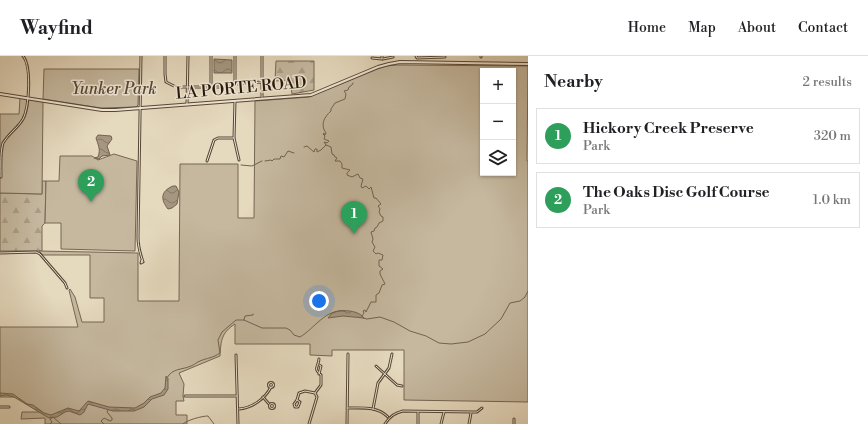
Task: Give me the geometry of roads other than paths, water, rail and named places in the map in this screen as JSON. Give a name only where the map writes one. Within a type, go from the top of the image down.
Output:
[{"type":"street","points":[[1,177],[0,155],[2,146],[24,118],[27,107],[28,66],[26,59],[23,56]]},
{"type":"street","points":[[140,56],[138,249],[142,260]]},
{"type":"street","points":[[165,56],[166,82],[176,86],[233,87],[235,84],[262,82]]},
{"type":"street","points":[[188,56],[188,104]]},
{"type":"street","points":[[211,56],[211,87]]},
{"type":"street","points":[[235,56],[235,84]]},
{"type":"street","points":[[262,56],[262,98]]},
{"type":"street","points":[[416,56],[417,58],[424,56],[445,57]]},
{"type":"street","points":[[424,56],[424,63]]},
{"type":"street","points":[[372,58],[382,59],[393,57]]},
{"type":"street","name":"LA PORTE ROAD","points":[[0,94],[102,110],[139,108],[311,95],[389,64],[400,62],[528,64]]},
{"type":"street","points":[[235,101],[234,138],[239,160]]},
{"type":"street","points":[[207,161],[215,139],[234,138]]},
{"type":"street","points":[[0,252],[36,252],[40,254],[65,283],[67,288]]},
{"type":"street","points":[[347,424],[348,354]]},
{"type":"street","points":[[373,409],[376,390],[380,380],[389,368],[392,354]]},
{"type":"street","points":[[236,355],[238,424]]},
{"type":"street","points":[[315,393],[321,385],[321,375],[316,369],[319,359]]},
{"type":"street","points":[[318,364],[321,366],[319,374]]},
{"type":"street","points":[[376,366],[397,385],[402,386]]},
{"type":"street","points":[[238,409],[251,407],[271,387]]},
{"type":"street","points":[[297,400],[299,394],[302,392],[309,391],[315,393]]},
{"type":"street","points":[[309,424],[313,408],[317,401],[315,393]]},
{"type":"street","points":[[185,396],[237,396]]},
{"type":"street","points":[[262,397],[270,404]]},
{"type":"street","points":[[0,407],[9,407]]},
{"type":"street","points":[[347,408],[373,409],[381,412],[389,418]]},
{"type":"street","points":[[385,424],[389,418],[403,411],[477,412],[482,408]]},
{"type":"street","points":[[418,411],[418,424]]},
{"type":"street","points":[[441,424],[444,412]]},
{"type":"street","points":[[469,424],[472,412]]},
{"type":"water","points":[[214,59],[232,60],[232,73],[214,73]]},
{"type":"water","points":[[98,135],[111,136],[112,139],[107,146],[110,155],[102,156],[99,159],[94,158],[98,157],[99,154],[99,147],[96,138]]},
{"type":"water","points":[[176,186],[179,192],[177,204],[168,209],[165,205],[163,196],[166,190]]},
{"type":"water","points":[[339,311],[356,312],[364,318],[343,316],[328,318],[332,313]]},
{"type":"water","points":[[166,376],[168,378],[168,389],[164,395],[152,399],[144,407],[134,411],[113,411],[88,404],[84,412],[80,415],[69,411],[57,417],[49,418],[14,397],[6,395],[0,396],[0,393],[13,394],[27,404],[33,405],[44,413],[51,415],[68,408],[79,411],[88,401],[109,407],[135,408],[144,403],[150,397],[161,393],[165,388]]},
{"type":"waterway","points":[[326,145],[324,142],[327,143],[329,141],[324,139],[325,136],[323,134],[324,133],[325,135],[326,133],[323,127],[325,118],[335,103],[345,99],[346,94],[344,91],[348,90],[353,83]]},
{"type":"waterway","points":[[304,147],[307,146],[314,152],[315,149],[317,149],[317,152],[326,145],[331,147],[332,154],[337,158],[335,161],[340,161],[342,168],[350,170],[347,175],[352,177],[358,174],[360,178],[363,179],[361,186],[362,188],[366,186],[369,189],[371,187],[374,198],[376,198],[381,204],[378,206],[380,209],[379,212],[383,217],[383,221],[379,223],[374,231],[371,232],[373,239],[372,242],[375,247],[373,251],[376,254],[378,253],[383,255],[382,260],[379,260],[379,266],[383,269],[380,271],[380,274],[385,284],[382,285],[379,293],[376,295],[376,302],[371,302],[366,312],[365,310],[363,311],[364,313],[362,316]]},
{"type":"waterway","points":[[265,161],[280,159],[281,156],[284,157],[288,151],[294,153]]},
{"type":"waterway","points":[[241,165],[252,166],[262,161]]},
{"type":"waterway","points":[[363,318],[367,319],[380,317],[439,343],[451,344],[468,342],[485,334],[501,319],[510,303],[520,301],[525,297],[528,291]]},
{"type":"waterway","points":[[167,378],[174,371],[191,366],[199,361],[220,353],[218,340],[222,332],[236,320],[244,320],[262,328],[286,328],[294,335],[300,337],[326,316],[338,311],[345,311]]},
{"type":"waterway","points":[[244,320],[245,316],[253,314]]},
{"type":"waterway","points":[[104,424],[101,421],[104,418],[110,421],[112,420],[107,412],[108,410]]},
{"type":"waterway","points":[[183,424],[195,418],[208,416],[214,424]]},
{"type":"waterway","points":[[50,424],[52,422],[50,419],[51,417]]},
{"type":"waterway","points":[[53,417],[61,424]]},
{"type":"place","name":"The Oaks Disc Golf Course","points":[[91,202]]},
{"type":"place","name":"Hickory Creek Preserve","points":[[354,234]]},
{"type":"park label","name":"Yunker Park","points":[[114,89]]}]
